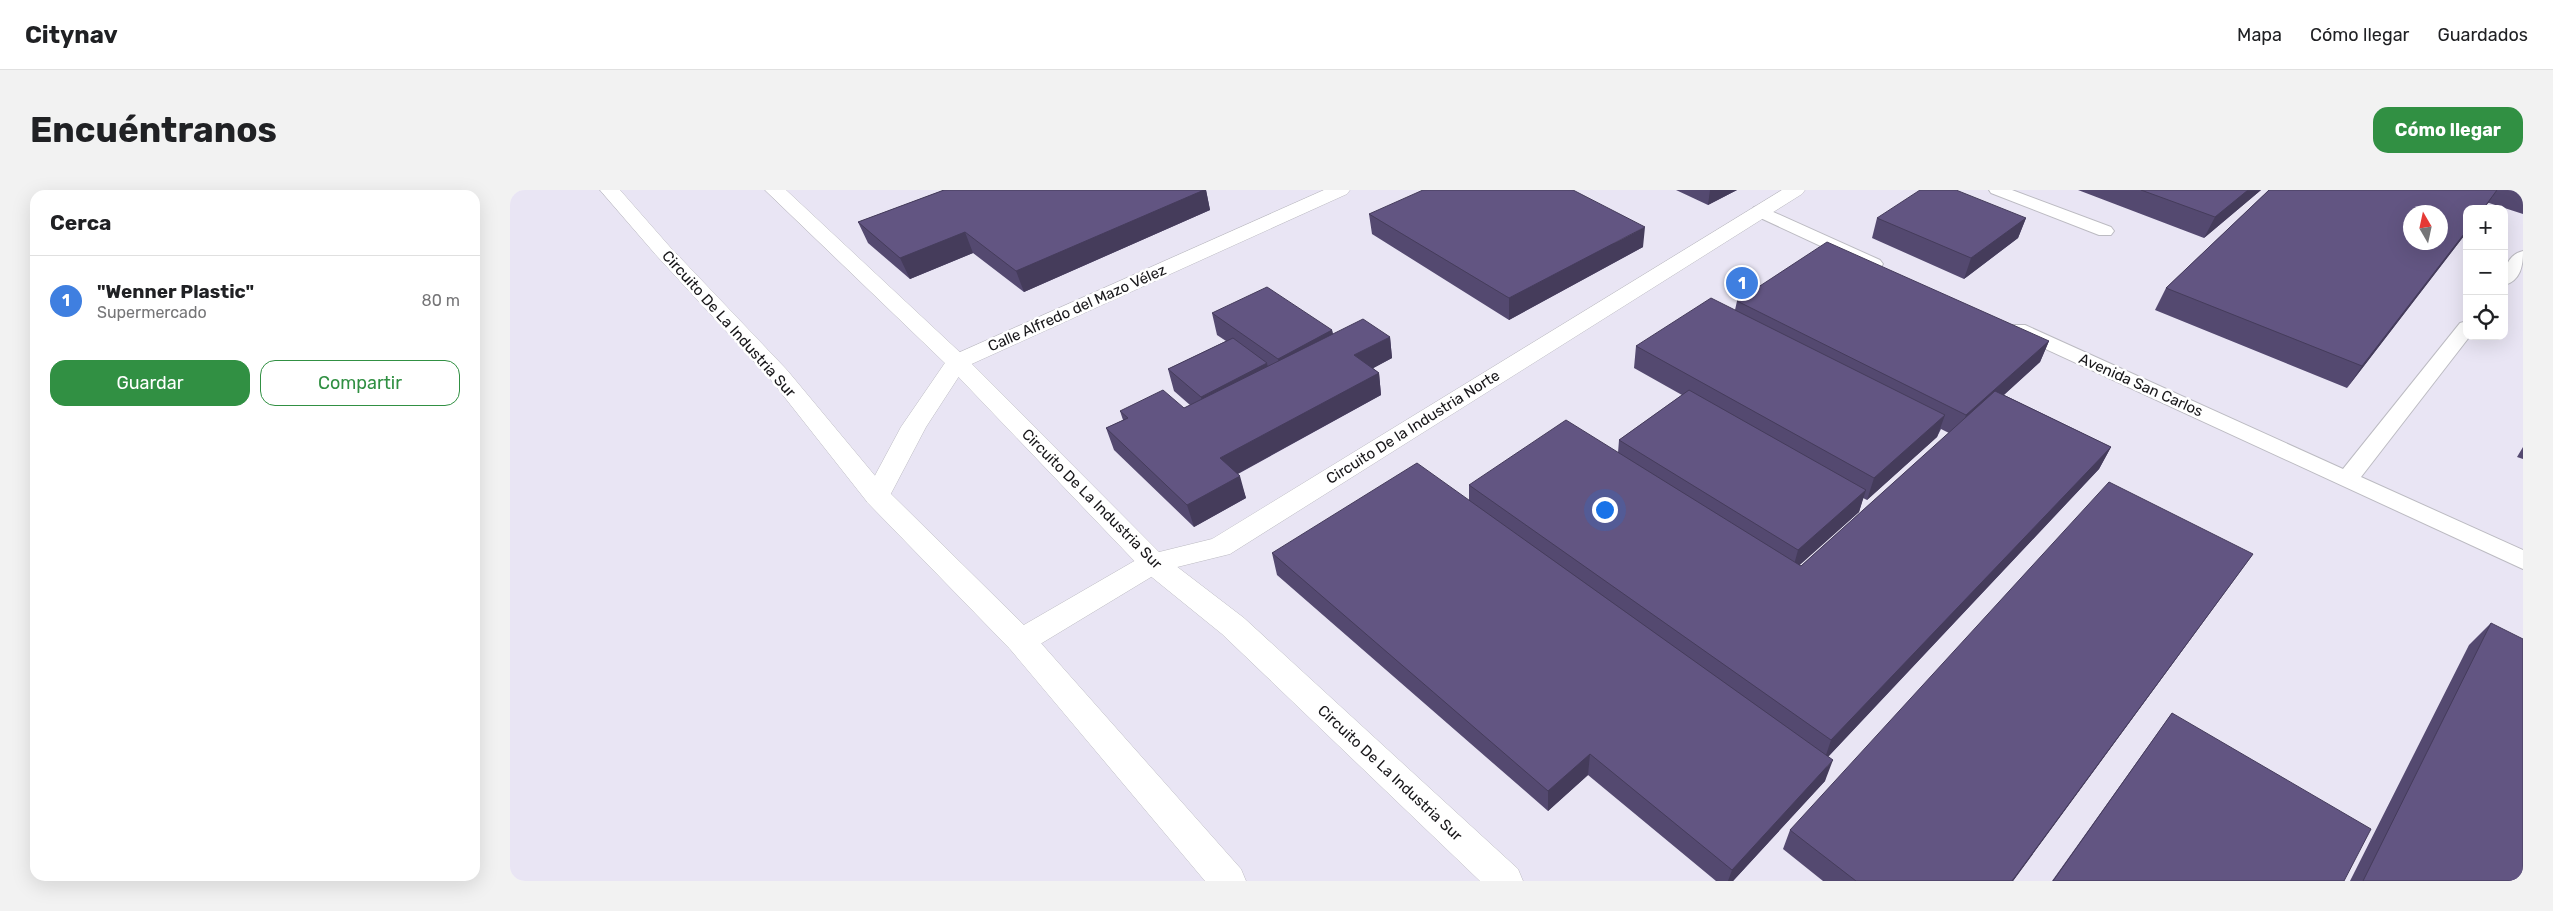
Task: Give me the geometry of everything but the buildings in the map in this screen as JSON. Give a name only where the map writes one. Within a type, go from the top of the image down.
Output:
[{"type":"main road","name":"Circuito De La Industria Sur","points":[[610,190],[663,251],[779,375],[877,496],[1021,641],[1228,881]]},
{"type":"main road","name":"Circuito De La Industria Sur","points":[[775,190],[957,362],[1154,563],[1233,626],[1505,881]]},
{"type":"main road","name":"Calle Alfredo del Mazo Vélez","points":[[877,496],[896,455],[924,407],[957,362],[1340,190]]},
{"type":"main road","name":"Circuito De la Industria Norte","points":[[1021,641],[1154,563],[1220,547],[1795,190]]},
{"type":"lane","points":[[1997,190],[2106,231]]},
{"type":"lane","points":[[1760,212],[1895,273]]},
{"type":"lane","points":[[2508,275],[2523,256]]},
{"type":"lane","name":"Avenida San Carlos","points":[[2004,323],[2523,560]]},
{"type":"lane","points":[[2347,479],[2463,332]]},
{"type":"shaded area","points":[[510,190],[2523,190],[2523,881],[510,881]]},
{"type":"place","name":"\"Wenner Plastic\"","points":[[1742,283]]}]
